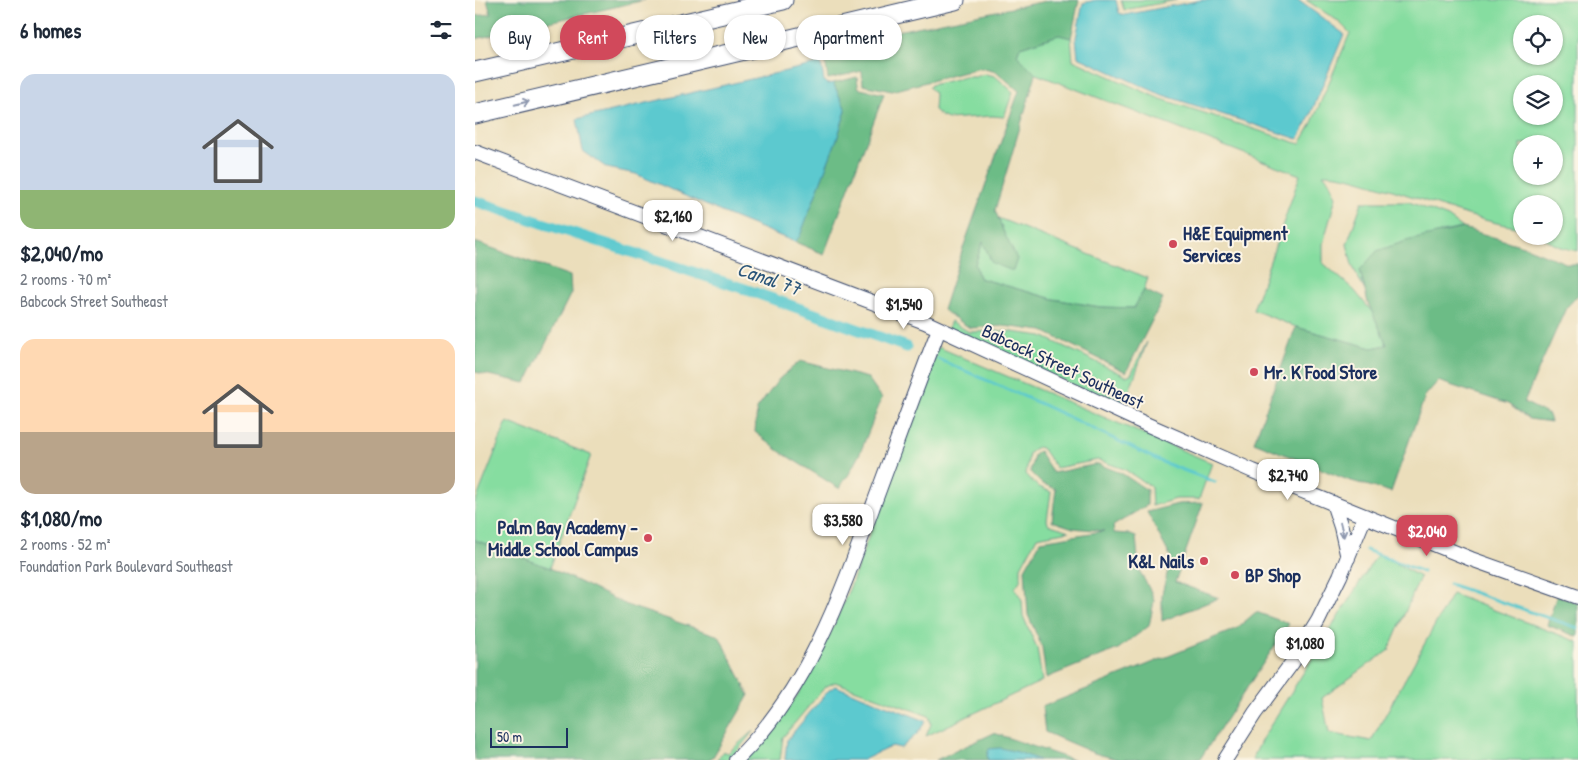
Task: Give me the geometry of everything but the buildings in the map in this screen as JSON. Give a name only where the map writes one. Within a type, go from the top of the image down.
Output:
[{"type":"highway","points":[[475,72],[783,0]]},
{"type":"highway","points":[[475,114],[955,0]]},
{"type":"main road","name":"Babcock Street Southeast","points":[[475,152],[925,322],[1253,471],[1471,559],[1578,597]]},
{"type":"main road","points":[[736,760],[771,720],[793,690],[824,634],[939,329]]},
{"type":"main road","points":[[1333,503],[1341,527],[1347,558]]},
{"type":"main road","points":[[1225,760],[1255,713],[1292,663],[1318,621],[1365,516]]},
{"type":"green space","points":[[487,0],[645,0],[580,15],[560,15],[560,20],[550,22],[550,15],[490,15],[490,36],[475,39],[475,16],[491,14]]},
{"type":"green space","points":[[1051,0],[1079,0],[1071,38],[1059,35],[1020,47],[1017,55],[1036,74],[995,210],[1017,259],[1013,271],[992,263],[983,242],[975,264],[979,278],[1053,299],[1100,307],[1134,308],[1144,290],[1163,299],[1126,372],[1043,331],[1004,326],[970,328],[943,310],[1019,91],[997,72],[980,68],[892,91],[863,85],[862,71],[828,79],[825,60],[902,60],[902,30]]},
{"type":"green space","points":[[1121,0],[1177,0],[1124,10]]},
{"type":"green space","points":[[1306,0],[1578,0],[1578,251],[1556,245],[1563,245],[1563,195],[1513,195],[1513,226],[1466,215],[1357,179],[1323,174],[1330,182],[1336,197],[1323,244],[1323,263],[1354,290],[1373,313],[1387,345],[1372,348],[1296,327],[1253,310],[1300,175],[1036,74],[1017,55],[1020,47],[1059,34],[1071,38],[1073,60],[1158,98],[1300,144],[1311,125],[1350,33],[1338,21]]},
{"type":"green space","points":[[985,74],[995,76],[1013,92],[1004,117],[948,119],[934,110],[935,94],[929,87],[931,85]]},
{"type":"green space","points":[[857,77],[860,89],[884,94],[824,254],[795,242],[800,235],[846,110],[833,83]]},
{"type":"green space","points":[[1362,202],[1409,202],[1448,217],[1463,228],[1442,232],[1360,270],[1365,291],[1352,265],[1347,244]]},
{"type":"green space","points":[[998,218],[1148,278],[1134,308],[1100,307],[1053,299],[979,278],[975,264],[983,241],[992,263],[1013,270],[1004,233]]},
{"type":"green space","points":[[1463,228],[1513,243],[1513,245],[1523,246],[1568,264],[1578,264],[1578,295],[1566,308],[1524,402],[1549,415],[1551,422],[1529,419],[1508,404],[1438,381],[1425,396],[1391,492],[1348,480],[1254,442],[1296,327],[1372,348],[1387,345],[1368,303],[1360,270],[1377,251],[1406,241]]},
{"type":"green space","points":[[475,242],[570,276],[571,293],[526,383],[475,372]]},
{"type":"green space","points":[[951,321],[969,332],[1005,331],[1042,336],[1126,376],[1131,374],[1147,342],[1123,408],[948,328]]},
{"type":"green space","points":[[938,347],[1212,463],[1199,499],[1176,499],[1152,506],[1151,487],[1124,469],[1098,460],[1056,468],[1042,448],[1037,447],[1029,453],[1026,474],[1037,486],[1051,492],[1048,524],[1069,531],[1037,537],[1021,567],[1021,579],[1015,588],[1022,600],[1023,616],[1037,648],[1042,681],[926,736],[931,724],[929,716],[835,682],[825,687],[783,737],[780,760],[744,760],[777,724],[798,694],[829,636],[851,585]]},
{"type":"green space","points":[[800,361],[868,378],[882,398],[860,453],[840,489],[779,451],[755,432],[757,409],[779,379]]},
{"type":"green space","points":[[507,422],[591,455],[550,568],[475,540],[475,503]]},
{"type":"green space","points":[[1039,451],[1053,473],[1098,464],[1121,473],[1147,490],[1147,505],[1113,526],[1114,533],[1128,534],[1136,537],[1139,570],[1154,601],[1149,626],[1118,649],[1046,678],[1042,647],[1028,615],[1025,569],[1041,541],[1104,531],[1073,528],[1052,521],[1056,489],[1041,483],[1030,472],[1034,455]]},
{"type":"green space","points":[[1203,503],[1175,582],[1219,598],[1162,621],[1162,594],[1171,558],[1147,512],[1178,504]]},
{"type":"green space","points":[[475,540],[550,568],[629,606],[719,636],[749,695],[713,757],[707,760],[475,760]]},
{"type":"green space","points":[[1378,553],[1420,577],[1389,650],[1322,698],[1329,733],[1371,741],[1452,594],[1578,642],[1578,760],[1252,760],[1262,739]]},
{"type":"green space","points":[[1557,595],[1578,603],[1578,637],[1547,625]]},
{"type":"green space","points":[[1256,612],[1289,624],[1200,759],[1120,760],[1094,753],[1045,732],[1042,707],[1236,629]]},
{"type":"green space","points":[[754,730],[727,760],[717,760],[723,751],[728,753]]},
{"type":"green space","points":[[994,733],[1073,760],[936,760]]},
{"type":"water","points":[[1096,0],[1116,0],[1119,13],[1125,15],[1202,0],[1298,0],[1344,34],[1307,123],[1298,139],[1160,94],[1078,57],[1076,38],[1083,3]]},
{"type":"water","points":[[821,63],[824,81],[827,84],[833,83],[846,110],[800,236],[795,242],[728,215],[636,174],[607,168],[583,151],[577,119]]},
{"type":"water","points":[[835,686],[926,721],[916,735],[901,748],[892,746],[863,760],[785,760],[787,740],[828,691]]},
{"type":"water","points":[[1000,748],[1039,760],[988,760],[989,749]]},
{"type":"waterway","name":"Canal 77","points":[[475,201],[742,288],[907,347]]},
{"type":"waterway","points":[[938,359],[1048,407],[1162,462],[1215,482]]},
{"type":"waterway","points":[[1366,550],[1423,572]]},
{"type":"waterway","points":[[1449,584],[1578,628]]},
{"type":"place","name":"H&E Equipment Services","points":[[1173,244]]},
{"type":"place","name":"Mr. K Food Store","points":[[1254,372]]},
{"type":"place","name":"Palm Bay Academy - Middle School Campus","points":[[648,538]]},
{"type":"place","name":"K&L Nails","points":[[1204,561]]},
{"type":"place","name":"BP Shop","points":[[1235,575]]}]
